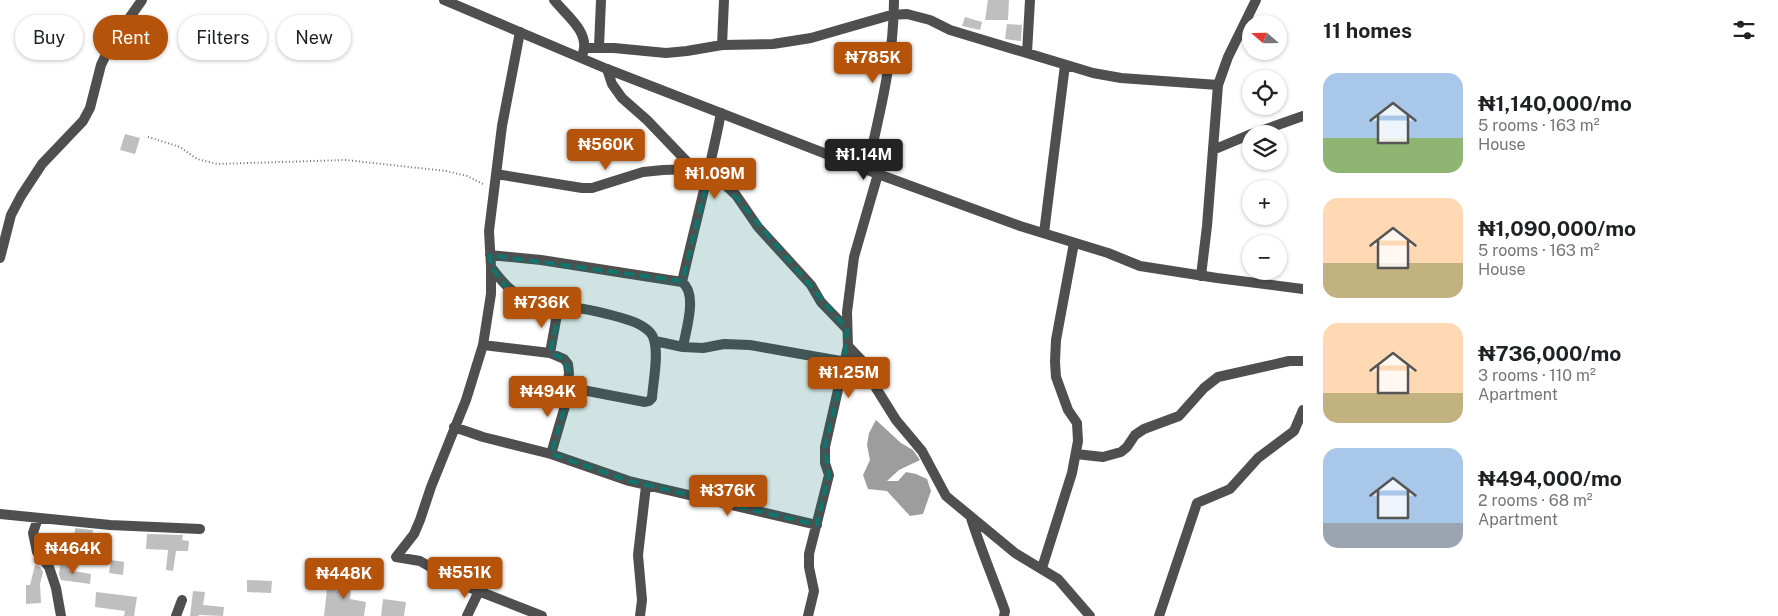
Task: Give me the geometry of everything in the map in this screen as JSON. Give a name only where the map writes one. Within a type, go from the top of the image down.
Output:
[{"type":"street","points":[[0,258],[11,215],[42,164],[83,121],[90,108],[101,65],[111,44],[142,0]]},
{"type":"street","points":[[444,0],[607,69],[878,174],[1074,244],[1108,252],[1140,266],[1303,289]]},
{"type":"street","points":[[554,0],[580,29],[585,48],[581,58]]},
{"type":"street","points":[[599,47],[601,0]]},
{"type":"street","points":[[722,44],[724,0]]},
{"type":"street","points":[[867,169],[880,116],[890,54],[894,0]]},
{"type":"street","points":[[1027,53],[1030,0]]},
{"type":"street","points":[[1201,276],[1207,226],[1218,86],[1228,57],[1256,0]]},
{"type":"street","points":[[585,48],[599,47],[666,53],[722,44],[773,44],[798,41],[854,27],[894,14],[907,14],[930,20],[950,30],[1093,73],[1121,78],[1218,86]]},
{"type":"street","points":[[520,32],[502,126],[489,231],[491,294],[483,345],[466,400],[454,426],[414,534],[396,557],[420,561],[458,583],[479,591],[514,611],[542,616]]},
{"type":"street","points":[[1044,233],[1065,65]]},
{"type":"street","points":[[607,69],[612,84],[622,98],[647,120],[694,169]]},
{"type":"street","points":[[682,282],[709,174],[721,113]]},
{"type":"street","points":[[1278,125],[1303,116]]},
{"type":"street","points":[[1212,150],[1242,138]]},
{"type":"street","points":[[496,174],[582,188],[592,188],[643,172],[694,169],[709,174],[719,179],[736,195],[758,227],[810,285],[821,302],[847,329]]},
{"type":"street","points":[[808,616],[814,590],[809,554],[829,475],[825,462],[825,447],[846,362],[850,283],[854,256],[878,174]]},
{"type":"street","points":[[1042,568],[1072,472],[1078,441],[1077,423],[1068,410],[1056,378],[1055,362],[1056,340],[1074,244]]},
{"type":"street","points":[[490,255],[541,260],[682,282],[688,286],[691,294],[683,347]]},
{"type":"street","points":[[491,267],[500,280],[515,294],[538,305],[558,309],[578,308],[641,325],[651,333],[655,341],[654,380],[650,401],[645,402],[567,387]]},
{"type":"street","points":[[550,353],[558,309]]},
{"type":"street","points":[[655,341],[683,347],[703,348],[724,344],[750,345],[846,362]]},
{"type":"street","points":[[483,345],[550,353],[557,355],[568,364],[565,406],[551,454]]},
{"type":"street","points":[[848,346],[866,365],[876,388],[896,420],[922,451],[946,496],[1015,553],[1058,579],[1090,616]]},
{"type":"street","points":[[1076,454],[1102,457],[1121,452],[1127,448],[1135,435],[1144,429],[1179,416],[1204,388],[1218,377],[1289,361],[1303,361]]},
{"type":"street","points":[[1159,616],[1197,503],[1230,488],[1258,458],[1294,431],[1303,410]]},
{"type":"street","points":[[454,426],[483,437],[551,454],[646,486],[817,525]]},
{"type":"street","points":[[640,616],[642,600],[638,555],[646,486]]},
{"type":"street","points":[[0,514],[110,525],[200,529]]},
{"type":"street","points":[[38,518],[33,533],[37,552],[49,567],[56,588],[61,616]]},
{"type":"street","points":[[971,518],[980,548],[992,574],[1006,614]]},
{"type":"street","points":[[467,616],[479,591]]},
{"type":"street","points":[[176,616],[182,600]]},
{"type":"path","points":[[148,137],[180,147],[197,159],[218,164],[346,160],[394,164],[467,176],[494,189]]},
{"type":"highlighted area","points":[[709,174],[727,186],[847,329],[844,369],[825,447],[829,475],[817,525],[629,481],[551,454],[565,406],[569,373],[564,359],[550,353],[559,310],[531,302],[507,288],[491,267],[490,255],[682,281]]},
{"type":"shaded area","points":[[876,420],[901,443],[913,450],[920,460],[899,470],[887,481],[898,481],[906,472],[927,479],[931,491],[923,514],[910,516],[887,491],[868,489],[863,475],[870,460],[867,445],[869,433]]},
{"type":"building","points":[[988,0],[1009,0],[1008,20],[985,20]]},
{"type":"building","points":[[965,17],[982,22],[980,30],[962,26]]},
{"type":"building","points":[[1007,24],[1022,25],[1021,41],[1005,39]]},
{"type":"building","points":[[125,134],[140,138],[135,154],[120,150]]},
{"type":"building","points":[[75,528],[93,530],[92,542],[74,540]]},
{"type":"building","points":[[147,534],[183,535],[182,540],[189,541],[188,551],[176,551],[173,571],[166,570],[168,550],[146,549]]},
{"type":"building","points":[[111,560],[124,562],[123,575],[109,573]]},
{"type":"building","points":[[61,561],[70,563],[68,570],[91,574],[90,584],[61,580],[59,574]]},
{"type":"building","points":[[35,565],[40,567],[43,572],[40,584],[41,603],[26,604],[26,585],[30,585]]},
{"type":"building","points":[[341,571],[353,572],[350,599],[366,602],[364,616],[324,616],[327,589],[338,591]]},
{"type":"building","points":[[247,580],[272,581],[271,593],[247,592]]},
{"type":"building","points":[[193,591],[205,592],[203,605],[224,607],[223,616],[190,616]]},
{"type":"building","points":[[96,592],[137,597],[134,616],[124,616],[125,611],[95,607]]},
{"type":"building","points":[[383,599],[406,602],[404,616],[381,616]]}]
